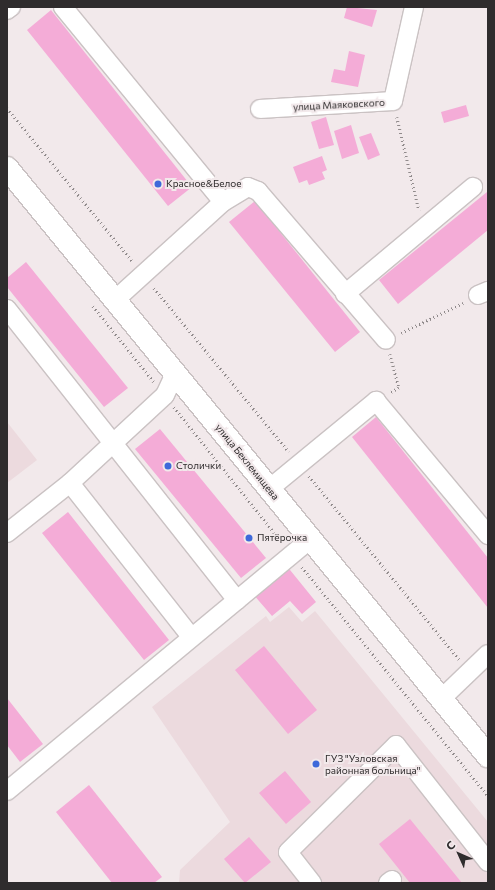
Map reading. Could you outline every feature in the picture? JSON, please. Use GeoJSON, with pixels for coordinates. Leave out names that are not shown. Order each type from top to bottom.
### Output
{"type":"FeatureCollection","features":[{"type":"Feature","properties":{"kind":"main road","name":"улица Беклемищева"},"geometry":{"type":"LineString","coordinates":[[7,168],[488,756]]}},
{"type":"Feature","properties":{"kind":"street"},"geometry":{"type":"LineString","coordinates":[[7,10],[11,7]]}},
{"type":"Feature","properties":{"kind":"street"},"geometry":{"type":"LineString","coordinates":[[63,7],[223,202]]}},
{"type":"Feature","properties":{"kind":"street","name":"улица Маяковского"},"geometry":{"type":"LineString","coordinates":[[260,109],[393,101],[414,7]]}},
{"type":"Feature","properties":{"kind":"street"},"geometry":{"type":"LineString","coordinates":[[115,300],[223,202],[248,187],[258,191],[386,340]]}},
{"type":"Feature","properties":{"kind":"street"},"geometry":{"type":"LineString","coordinates":[[346,294],[423,227],[473,187]]}},
{"type":"Feature","properties":{"kind":"street"},"geometry":{"type":"LineString","coordinates":[[7,309],[115,441],[237,600]]}},
{"type":"Feature","properties":{"kind":"street"},"geometry":{"type":"LineString","coordinates":[[7,533],[70,483],[165,395],[176,374]]}},
{"type":"Feature","properties":{"kind":"street"},"geometry":{"type":"LineString","coordinates":[[269,489],[376,401],[488,535]]}},
{"type":"Feature","properties":{"kind":"street"},"geometry":{"type":"LineString","coordinates":[[70,483],[191,637]]}},
{"type":"Feature","properties":{"kind":"street"},"geometry":{"type":"LineString","coordinates":[[8,789],[310,539]]}},
{"type":"Feature","properties":{"kind":"street"},"geometry":{"type":"LineString","coordinates":[[441,698],[468,671],[488,654]]}},
{"type":"Feature","properties":{"kind":"street"},"geometry":{"type":"LineString","coordinates":[[312,883],[288,852],[396,745],[488,862]]}},
{"type":"Feature","properties":{"kind":"path"},"geometry":{"type":"LineString","coordinates":[[393,101],[423,227]]}},
{"type":"Feature","properties":{"kind":"path"},"geometry":{"type":"LineString","coordinates":[[7,108],[468,671]]}},
{"type":"Feature","properties":{"kind":"path"},"geometry":{"type":"LineString","coordinates":[[376,401],[399,388],[386,340],[483,293]]}},
{"type":"Feature","properties":{"kind":"path"},"geometry":{"type":"LineString","coordinates":[[90,302],[488,796]]}},
{"type":"Feature","properties":{"kind":"shaded area"},"geometry":{"type":"Polygon","coordinates":[[[7,422],[37,460],[7,483],[7,422]]]}},
{"type":"Feature","properties":{"kind":"shaded area","name":"ГУЗ \"Узловская районная больница\""},"geometry":{"type":"Polygon","coordinates":[[[289,607],[302,622],[315,611],[488,822],[488,883],[179,883],[180,870],[230,822],[152,707],[266,616],[270,622],[289,607]]]}},
{"type":"Feature","properties":{"kind":"building"},"geometry":{"type":"Polygon","coordinates":[[[347,7],[377,10],[372,27],[344,18],[347,7]]]}},
{"type":"Feature","properties":{"kind":"building"},"geometry":{"type":"Polygon","coordinates":[[[51,10],[192,187],[168,206],[27,30],[51,10]]]}},
{"type":"Feature","properties":{"kind":"building"},"geometry":{"type":"Polygon","coordinates":[[[349,51],[365,55],[358,87],[331,82],[334,69],[345,71],[349,51]]]}},
{"type":"Feature","properties":{"kind":"building"},"geometry":{"type":"Polygon","coordinates":[[[466,105],[469,116],[444,123],[441,112],[466,105]]]}},
{"type":"Feature","properties":{"kind":"building"},"geometry":{"type":"Polygon","coordinates":[[[326,117],[334,145],[319,149],[311,122],[326,117]]]}},
{"type":"Feature","properties":{"kind":"building"},"geometry":{"type":"Polygon","coordinates":[[[351,125],[359,153],[342,159],[334,131],[351,125]]]}},
{"type":"Feature","properties":{"kind":"building"},"geometry":{"type":"Polygon","coordinates":[[[371,133],[380,155],[368,160],[359,137],[371,133]]]}},
{"type":"Feature","properties":{"kind":"building"},"geometry":{"type":"Polygon","coordinates":[[[322,156],[327,170],[322,172],[325,179],[309,185],[307,180],[299,183],[293,167],[322,156]]]}},
{"type":"Feature","properties":{"kind":"building"},"geometry":{"type":"Polygon","coordinates":[[[487,192],[488,230],[398,304],[379,280],[487,192]]]}},
{"type":"Feature","properties":{"kind":"building"},"geometry":{"type":"Polygon","coordinates":[[[255,201],[360,332],[335,352],[229,222],[255,201]]]}},
{"type":"Feature","properties":{"kind":"building"},"geometry":{"type":"Polygon","coordinates":[[[26,262],[128,388],[104,407],[7,287],[7,278],[26,262]]]}},
{"type":"Feature","properties":{"kind":"building"},"geometry":{"type":"Polygon","coordinates":[[[376,417],[488,558],[488,608],[352,437],[376,417]]]}},
{"type":"Feature","properties":{"kind":"building"},"geometry":{"type":"Polygon","coordinates":[[[160,429],[266,558],[241,578],[135,449],[160,429]]]}},
{"type":"Feature","properties":{"kind":"building"},"geometry":{"type":"Polygon","coordinates":[[[68,512],[169,640],[144,660],[42,533],[68,512]]]}},
{"type":"Feature","properties":{"kind":"building"},"geometry":{"type":"Polygon","coordinates":[[[286,565],[316,602],[302,614],[290,601],[272,616],[252,593],[286,565]]]}},
{"type":"Feature","properties":{"kind":"building"},"geometry":{"type":"Polygon","coordinates":[[[264,646],[317,710],[288,734],[235,670],[264,646]]]}},
{"type":"Feature","properties":{"kind":"building"},"geometry":{"type":"Polygon","coordinates":[[[7,698],[43,744],[20,762],[7,745],[7,698]]]}},
{"type":"Feature","properties":{"kind":"building"},"geometry":{"type":"Polygon","coordinates":[[[285,771],[311,802],[286,824],[259,793],[285,771]]]}},
{"type":"Feature","properties":{"kind":"building"},"geometry":{"type":"Polygon","coordinates":[[[89,785],[162,877],[154,883],[112,883],[56,812],[89,785]]]}},
{"type":"Feature","properties":{"kind":"building"},"geometry":{"type":"Polygon","coordinates":[[[410,819],[462,883],[410,883],[379,844],[410,819]]]}},
{"type":"Feature","properties":{"kind":"building"},"geometry":{"type":"Polygon","coordinates":[[[249,837],[271,862],[245,883],[224,859],[249,837]]]}},
{"type":"Feature","properties":{"kind":"place","name":"Красное&Белое"},"geometry":{"type":"Point","coordinates":[158,184]}},
{"type":"Feature","properties":{"kind":"place","name":"Столички"},"geometry":{"type":"Point","coordinates":[168,466]}},
{"type":"Feature","properties":{"kind":"place","name":"Пятёрочка"},"geometry":{"type":"Point","coordinates":[249,538]}},
{"type":"Feature","properties":{"kind":"place","name":"ГУЗ \"Узловская районная больница\""},"geometry":{"type":"Point","coordinates":[316,764]}}]}
